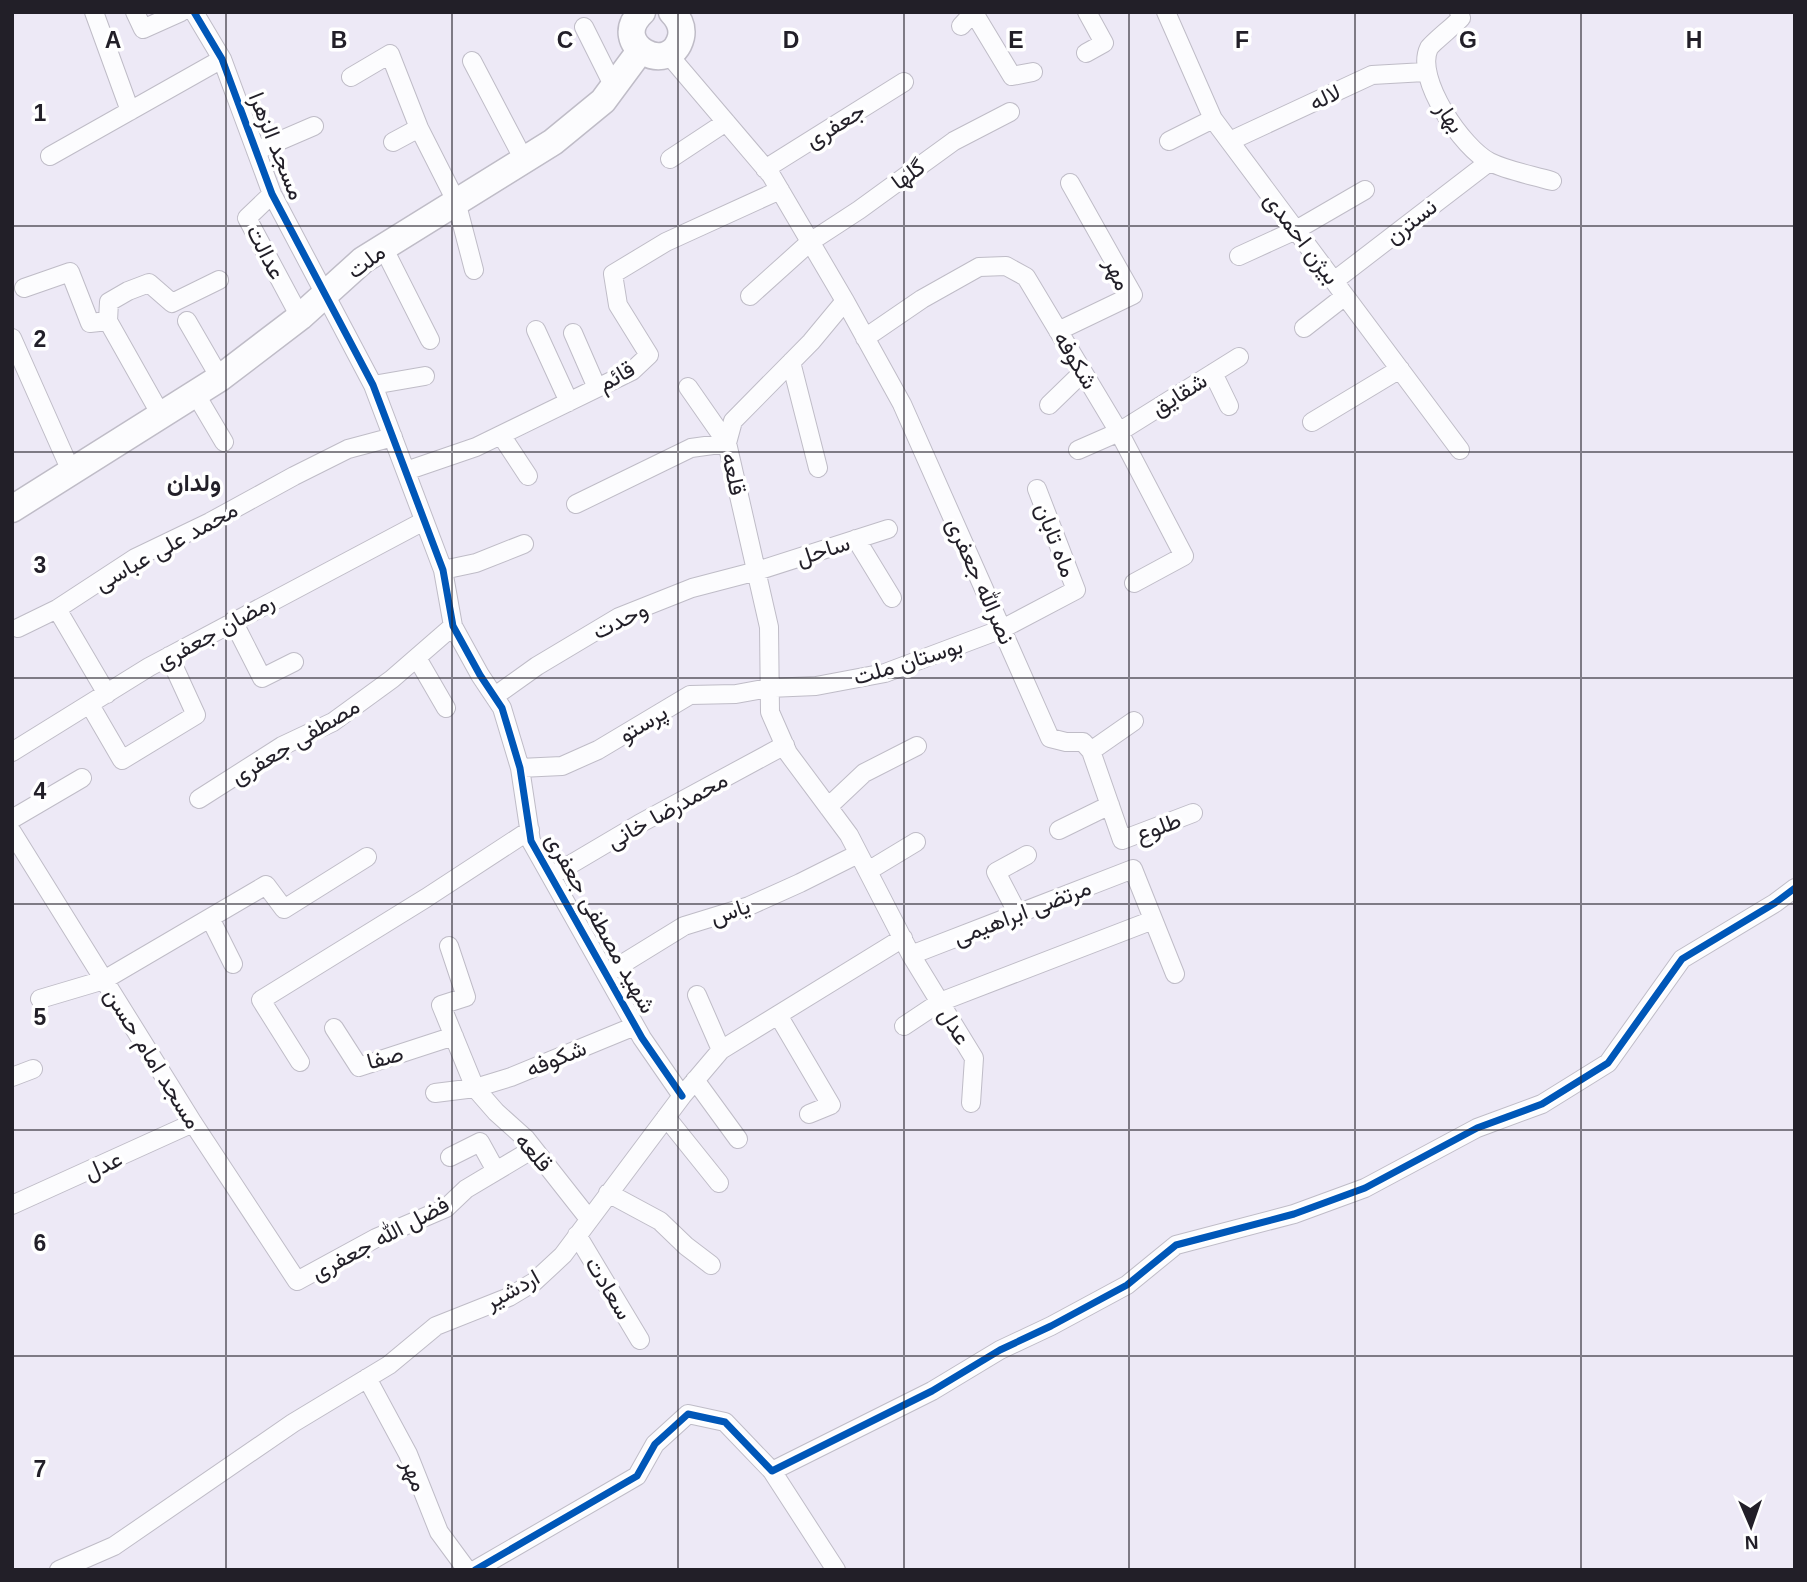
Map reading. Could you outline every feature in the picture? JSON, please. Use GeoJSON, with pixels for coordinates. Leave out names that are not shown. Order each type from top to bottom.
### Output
{"type":"FeatureCollection","features":[{"type":"Feature","properties":{"kind":"street"},"geometry":{"type":"LineString","coordinates":[[94,12],[130,111]]}},
{"type":"Feature","properties":{"kind":"street"},"geometry":{"type":"LineString","coordinates":[[135,12],[143,29],[181,12]]}},
{"type":"Feature","properties":{"kind":"street","name":"مسجد الزهرا"},"geometry":{"type":"LineString","coordinates":[[194,12],[222,59],[272,194],[326,293]]}},
{"type":"Feature","properties":{"kind":"street"},"geometry":{"type":"LineString","coordinates":[[1086,53],[1104,43],[1087,12]]}},
{"type":"Feature","properties":{"kind":"street"},"geometry":{"type":"LineString","coordinates":[[634,15],[631,36],[640,51],[653,57],[668,54],[677,46],[681,23],[674,13]]}},
{"type":"Feature","properties":{"kind":"street","name":"بیژن احمدی"},"geometry":{"type":"LineString","coordinates":[[1170,14],[1213,119],[1460,450]]}},
{"type":"Feature","properties":{"kind":"street"},"geometry":{"type":"LineString","coordinates":[[1425,72],[1430,47],[1465,14]]}},
{"type":"Feature","properties":{"kind":"street"},"geometry":{"type":"LineString","coordinates":[[970,17],[1012,76],[1033,72]]}},
{"type":"Feature","properties":{"kind":"street"},"geometry":{"type":"LineString","coordinates":[[584,27],[613,85]]}},
{"type":"Feature","properties":{"kind":"street","name":"ملت"},"geometry":{"type":"LineString","coordinates":[[12,509],[220,378],[300,317],[363,260],[553,142],[603,101],[640,51]]}},
{"type":"Feature","properties":{"kind":"street"},"geometry":{"type":"LineString","coordinates":[[351,77],[390,54],[419,128],[456,201],[474,270]]}},
{"type":"Feature","properties":{"kind":"street"},"geometry":{"type":"LineString","coordinates":[[668,54],[765,169],[845,301]]}},
{"type":"Feature","properties":{"kind":"street"},"geometry":{"type":"LineString","coordinates":[[50,156],[222,59]]}},
{"type":"Feature","properties":{"kind":"street"},"geometry":{"type":"LineString","coordinates":[[472,61],[524,160]]}},
{"type":"Feature","properties":{"kind":"street","name":"لاله"},"geometry":{"type":"LineString","coordinates":[[1230,141],[1372,75],[1425,72]]}},
{"type":"Feature","properties":{"kind":"street","name":"بهار"},"geometry":{"type":"LineString","coordinates":[[1425,72],[1442,111],[1474,149],[1489,162],[1552,181]]}},
{"type":"Feature","properties":{"kind":"street","name":"جعفری"},"geometry":{"type":"LineString","coordinates":[[765,169],[904,82]]}},
{"type":"Feature","properties":{"kind":"street","name":"گلها"},"geometry":{"type":"LineString","coordinates":[[750,296],[810,242],[954,141],[1010,112]]}},
{"type":"Feature","properties":{"kind":"street"},"geometry":{"type":"LineString","coordinates":[[1170,141],[1213,119]]}},
{"type":"Feature","properties":{"kind":"street"},"geometry":{"type":"LineString","coordinates":[[670,159],[726,122]]}},
{"type":"Feature","properties":{"kind":"street"},"geometry":{"type":"LineString","coordinates":[[256,151],[313,126]]}},
{"type":"Feature","properties":{"kind":"street"},"geometry":{"type":"LineString","coordinates":[[393,142],[419,128]]}},
{"type":"Feature","properties":{"kind":"street","name":"نسترن"},"geometry":{"type":"LineString","coordinates":[[1334,281],[1489,162]]}},
{"type":"Feature","properties":{"kind":"street","name":"مهر"},"geometry":{"type":"LineString","coordinates":[[1059,331],[1133,295],[1070,183]]}},
{"type":"Feature","properties":{"kind":"street","name":"قائم"},"geometry":{"type":"LineString","coordinates":[[406,471],[476,447],[632,370],[649,355],[618,305],[613,274],[666,242],[780,190]]}},
{"type":"Feature","properties":{"kind":"street"},"geometry":{"type":"LineString","coordinates":[[1239,256],[1296,230],[1365,190]]}},
{"type":"Feature","properties":{"kind":"street","name":"عدالت"},"geometry":{"type":"LineString","coordinates":[[272,194],[247,218],[300,317]]}},
{"type":"Feature","properties":{"kind":"street"},"geometry":{"type":"LineString","coordinates":[[383,247],[430,340]]}},
{"type":"Feature","properties":{"kind":"street","name":"شکوفه"},"geometry":{"type":"LineString","coordinates":[[865,338],[922,299],[979,267],[1006,266],[1026,277],[1119,432],[1184,556],[1134,583]]}},
{"type":"Feature","properties":{"kind":"street"},"geometry":{"type":"LineString","coordinates":[[24,288],[70,272],[90,323],[108,321]]}},
{"type":"Feature","properties":{"kind":"street"},"geometry":{"type":"LineString","coordinates":[[161,415],[108,321],[109,302],[149,283],[172,303],[219,280]]}},
{"type":"Feature","properties":{"kind":"street","name":"شهید مصطفی جعفری"},"geometry":{"type":"LineString","coordinates":[[326,293],[373,385],[406,471],[443,570],[453,626],[502,708],[520,768],[531,841],[635,1026],[681,1097]]}},
{"type":"Feature","properties":{"kind":"street"},"geometry":{"type":"LineString","coordinates":[[1304,328],[1345,296]]}},
{"type":"Feature","properties":{"kind":"street","name":"نصرالله جعفری"},"geometry":{"type":"LineString","coordinates":[[845,301],[902,404],[1050,738],[1083,742],[1091,751]]}},
{"type":"Feature","properties":{"kind":"street","name":"قلعه"},"geometry":{"type":"LineString","coordinates":[[845,301],[791,362],[733,421],[727,443],[769,626],[770,712],[788,753],[849,835],[911,956]]}},
{"type":"Feature","properties":{"kind":"street"},"geometry":{"type":"LineString","coordinates":[[187,321],[220,378]]}},
{"type":"Feature","properties":{"kind":"street"},"geometry":{"type":"LineString","coordinates":[[536,330],[569,402]]}},
{"type":"Feature","properties":{"kind":"street"},"geometry":{"type":"LineString","coordinates":[[573,333],[597,388]]}},
{"type":"Feature","properties":{"kind":"street"},"geometry":{"type":"LineString","coordinates":[[12,338],[71,471]]}},
{"type":"Feature","properties":{"kind":"street","name":"شقایق"},"geometry":{"type":"LineString","coordinates":[[1078,450],[1119,432],[1239,357]]}},
{"type":"Feature","properties":{"kind":"street"},"geometry":{"type":"LineString","coordinates":[[791,362],[818,468]]}},
{"type":"Feature","properties":{"kind":"street"},"geometry":{"type":"LineString","coordinates":[[1312,422],[1400,369]]}},
{"type":"Feature","properties":{"kind":"street"},"geometry":{"type":"LineString","coordinates":[[1049,405],[1083,372]]}},
{"type":"Feature","properties":{"kind":"street"},"geometry":{"type":"LineString","coordinates":[[1213,373],[1229,405]]}},
{"type":"Feature","properties":{"kind":"street"},"geometry":{"type":"LineString","coordinates":[[373,385],[425,376]]}},
{"type":"Feature","properties":{"kind":"street"},"geometry":{"type":"LineString","coordinates":[[576,504],[691,448],[727,443],[688,387]]}},
{"type":"Feature","properties":{"kind":"street"},"geometry":{"type":"LineString","coordinates":[[195,393],[224,442]]}},
{"type":"Feature","properties":{"kind":"street"},"geometry":{"type":"LineString","coordinates":[[501,435],[528,476]]}},
{"type":"Feature","properties":{"kind":"street","name":"محمد علی عباسی"},"geometry":{"type":"LineString","coordinates":[[18,628],[57,609],[135,558],[210,522],[348,449],[393,437]]}},
{"type":"Feature","properties":{"kind":"street","name":"ماه تابان"},"geometry":{"type":"LineString","coordinates":[[1002,629],[1076,590],[1037,489]]}},
{"type":"Feature","properties":{"kind":"street","name":"رمضان جعفری"},"geometry":{"type":"LineString","coordinates":[[12,752],[169,656],[424,521]]}},
{"type":"Feature","properties":{"kind":"street","name":"ساحل"},"geometry":{"type":"LineString","coordinates":[[757,571],[888,529]]}},
{"type":"Feature","properties":{"kind":"street"},"geometry":{"type":"LineString","coordinates":[[856,539],[892,598]]}},
{"type":"Feature","properties":{"kind":"street"},"geometry":{"type":"LineString","coordinates":[[443,570],[476,563],[524,544]]}},
{"type":"Feature","properties":{"kind":"street","name":"وحدت"},"geometry":{"type":"LineString","coordinates":[[495,696],[537,666],[619,617],[692,588],[757,571]]}},
{"type":"Feature","properties":{"kind":"street"},"geometry":{"type":"LineString","coordinates":[[57,609],[107,694]]}},
{"type":"Feature","properties":{"kind":"street"},"geometry":{"type":"LineString","coordinates":[[233,621],[262,678],[294,662]]}},
{"type":"Feature","properties":{"kind":"street","name":"مصطفی جعفری"},"geometry":{"type":"LineString","coordinates":[[199,799],[282,746],[333,722],[392,679],[453,626]]}},
{"type":"Feature","properties":{"kind":"street","name":"بوستان ملت"},"geometry":{"type":"LineString","coordinates":[[769,688],[816,686],[885,673],[1002,629]]}},
{"type":"Feature","properties":{"kind":"street"},"geometry":{"type":"LineString","coordinates":[[90,705],[122,760],[196,715],[169,656]]}},
{"type":"Feature","properties":{"kind":"street"},"geometry":{"type":"LineString","coordinates":[[417,658],[446,708]]}},
{"type":"Feature","properties":{"kind":"street","name":"پرستو"},"geometry":{"type":"LineString","coordinates":[[520,768],[562,765],[598,750],[690,695],[736,694],[769,688]]}},
{"type":"Feature","properties":{"kind":"street"},"geometry":{"type":"LineString","coordinates":[[1059,830],[1110,805],[1091,751],[1135,721]]}},
{"type":"Feature","properties":{"kind":"street","name":"محمدرضا خانی"},"geometry":{"type":"LineString","coordinates":[[551,876],[639,824],[785,746]]}},
{"type":"Feature","properties":{"kind":"street"},"geometry":{"type":"LineString","coordinates":[[828,807],[864,773],[917,747]]}},
{"type":"Feature","properties":{"kind":"street"},"geometry":{"type":"LineString","coordinates":[[12,819],[82,778]]}},
{"type":"Feature","properties":{"kind":"street","name":"طلوع"},"geometry":{"type":"LineString","coordinates":[[1110,805],[1122,840],[1193,813]]}},
{"type":"Feature","properties":{"kind":"street"},"geometry":{"type":"LineString","coordinates":[[300,1062],[261,1000],[530,830]]}},
{"type":"Feature","properties":{"kind":"street","name":"مسجد امام حسن"},"geometry":{"type":"LineString","coordinates":[[12,832],[193,1123],[297,1281]]}},
{"type":"Feature","properties":{"kind":"street"},"geometry":{"type":"LineString","coordinates":[[868,871],[916,842]]}},
{"type":"Feature","properties":{"kind":"street","name":"یاس"},"geometry":{"type":"LineString","coordinates":[[606,974],[684,926],[749,906],[858,853]]}},
{"type":"Feature","properties":{"kind":"street"},"geometry":{"type":"LineString","coordinates":[[1018,914],[996,872],[1027,855]]}},
{"type":"Feature","properties":{"kind":"street"},"geometry":{"type":"LineString","coordinates":[[40,999],[104,981],[266,885],[284,909],[366,858]]}},
{"type":"Feature","properties":{"kind":"street","name":"مرتضی ابراهیمی"},"geometry":{"type":"LineString","coordinates":[[911,956],[1133,869],[1153,920]]}},
{"type":"Feature","properties":{"kind":"street"},"geometry":{"type":"LineString","coordinates":[[772,1471],[932,1391],[1000,1350],[1127,1285],[1176,1245],[1294,1214],[1366,1188],[1477,1128],[1542,1104],[1608,1063],[1682,959],[1795,888]]}},
{"type":"Feature","properties":{"kind":"street"},"geometry":{"type":"LineString","coordinates":[[210,918],[233,964]]}},
{"type":"Feature","properties":{"kind":"street"},"geometry":{"type":"LineString","coordinates":[[904,1026],[940,1002],[1153,920],[1175,974]]}},
{"type":"Feature","properties":{"kind":"street","name":"اردشیر"},"geometry":{"type":"LineString","coordinates":[[59,1570],[114,1546],[293,1423],[389,1365],[436,1326],[509,1297],[534,1282],[563,1255],[681,1097],[721,1050],[903,938]]}},
{"type":"Feature","properties":{"kind":"street"},"geometry":{"type":"LineString","coordinates":[[449,946],[466,997],[441,1005],[475,1088]]}},
{"type":"Feature","properties":{"kind":"street","name":"عدل"},"geometry":{"type":"LineString","coordinates":[[911,956],[974,1058],[971,1103]]}},
{"type":"Feature","properties":{"kind":"street"},"geometry":{"type":"LineString","coordinates":[[697,995],[721,1050]]}},
{"type":"Feature","properties":{"kind":"street"},"geometry":{"type":"LineString","coordinates":[[778,1015],[831,1105],[808,1114]]}},
{"type":"Feature","properties":{"kind":"street","name":"شکوفه"},"geometry":{"type":"LineString","coordinates":[[435,1093],[475,1088],[511,1077],[635,1026]]}},
{"type":"Feature","properties":{"kind":"street","name":"صفا"},"geometry":{"type":"LineString","coordinates":[[334,1028],[359,1067],[454,1036]]}},
{"type":"Feature","properties":{"kind":"street"},"geometry":{"type":"LineString","coordinates":[[12,1077],[33,1069]]}},
{"type":"Feature","properties":{"kind":"street"},"geometry":{"type":"LineString","coordinates":[[695,1080],[738,1139]]}},
{"type":"Feature","properties":{"kind":"street","name":"قلعه"},"geometry":{"type":"LineString","coordinates":[[475,1088],[533,1149],[589,1219]]}},
{"type":"Feature","properties":{"kind":"street"},"geometry":{"type":"LineString","coordinates":[[666,1117],[719,1183]]}},
{"type":"Feature","properties":{"kind":"street","name":"عدل"},"geometry":{"type":"LineString","coordinates":[[12,1205],[193,1123]]}},
{"type":"Feature","properties":{"kind":"street"},"geometry":{"type":"LineString","coordinates":[[450,1157],[480,1142],[496,1171]]}},
{"type":"Feature","properties":{"kind":"street","name":"فضل الله جعفری"},"geometry":{"type":"LineString","coordinates":[[297,1281],[376,1238],[446,1208],[466,1189],[533,1149]]}},
{"type":"Feature","properties":{"kind":"street"},"geometry":{"type":"LineString","coordinates":[[608,1193],[660,1221],[711,1265]]}},
{"type":"Feature","properties":{"kind":"street","name":"سعادت"},"geometry":{"type":"LineString","coordinates":[[577,1235],[640,1340]]}},
{"type":"Feature","properties":{"kind":"street","name":"مهر"},"geometry":{"type":"LineString","coordinates":[[367,1378],[408,1454],[439,1532],[467,1570]]}},
{"type":"Feature","properties":{"kind":"street"},"geometry":{"type":"LineString","coordinates":[[475,1570],[637,1476],[655,1444],[688,1414],[725,1422],[772,1471],[836,1570]]}},
{"type":"Feature","properties":{"kind":"cycle path"},"geometry":{"type":"LineString","coordinates":[[194,12],[222,59],[272,194],[373,385],[443,570],[453,626],[502,708],[520,768],[531,841],[642,1038],[682,1096]]}},
{"type":"Feature","properties":{"kind":"cycle path"},"geometry":{"type":"LineString","coordinates":[[475,1570],[637,1476],[655,1444],[688,1414],[725,1422],[772,1471],[932,1391],[1000,1350],[1127,1285],[1176,1245],[1294,1214],[1365,1188],[1477,1128],[1542,1104],[1608,1063],[1682,959],[1795,888]]}},
{"type":"Feature","properties":{"kind":"district","name":"ولدان"},"geometry":{"type":"Point","coordinates":[194,483]}}]}
